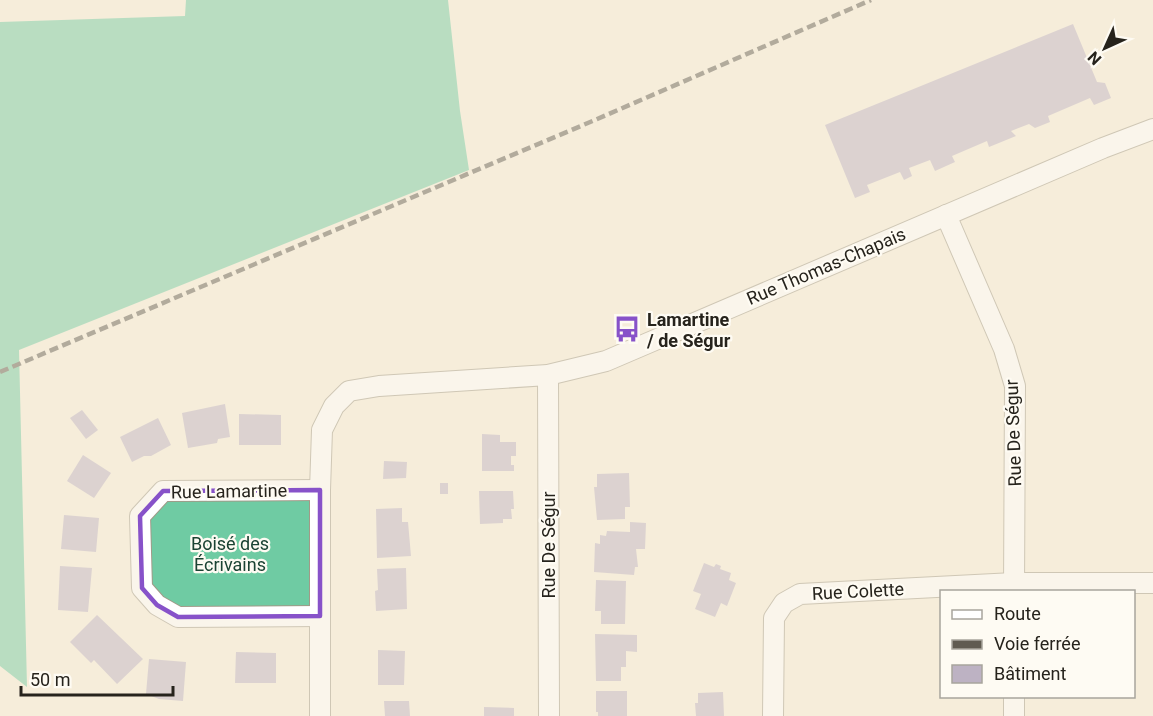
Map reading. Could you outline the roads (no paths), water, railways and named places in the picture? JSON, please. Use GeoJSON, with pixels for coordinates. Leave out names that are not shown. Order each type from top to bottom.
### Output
{"type":"FeatureCollection","features":[{"type":"Feature","properties":{"kind":"street","name":"Rue Thomas-Chapais"},"geometry":{"type":"LineString","coordinates":[[320,490],[322,430],[334,406],[349,391],[379,386],[548,375],[606,361],[1153,129]]}},
{"type":"Feature","properties":{"kind":"street","name":"Rue De Ségur"},"geometry":{"type":"LineString","coordinates":[[946,215],[1004,350],[1015,386],[1014,587]]}},
{"type":"Feature","properties":{"kind":"street","name":"Rue De Ségur"},"geometry":{"type":"LineString","coordinates":[[548,375],[549,716]]}},
{"type":"Feature","properties":{"kind":"street","name":"Rue Lamartine"},"geometry":{"type":"LineString","coordinates":[[320,490],[163,491],[140,516],[142,588],[157,605],[178,617],[320,616]]}},
{"type":"Feature","properties":{"kind":"street"},"geometry":{"type":"LineString","coordinates":[[320,490],[320,716]]}},
{"type":"Feature","properties":{"kind":"street","name":"Rue Colette"},"geometry":{"type":"LineString","coordinates":[[773,716],[774,618],[784,603],[800,594],[1153,583]]}},
{"type":"Feature","properties":{"kind":"street"},"geometry":{"type":"LineString","coordinates":[[1014,698],[1014,716]]}},
{"type":"Feature","properties":{"kind":"railway"},"geometry":{"type":"LineString","coordinates":[[0,372],[595,120],[871,0]]}},
{"type":"Feature","properties":{"kind":"place","name":"Lamartine / de Ségur"},"geometry":{"type":"Point","coordinates":[627,329]}},
{"type":"Feature","properties":{"kind":"park label","name":"Boisé des Écrivains"},"geometry":{"type":"Point","coordinates":[230,553]}}]}
